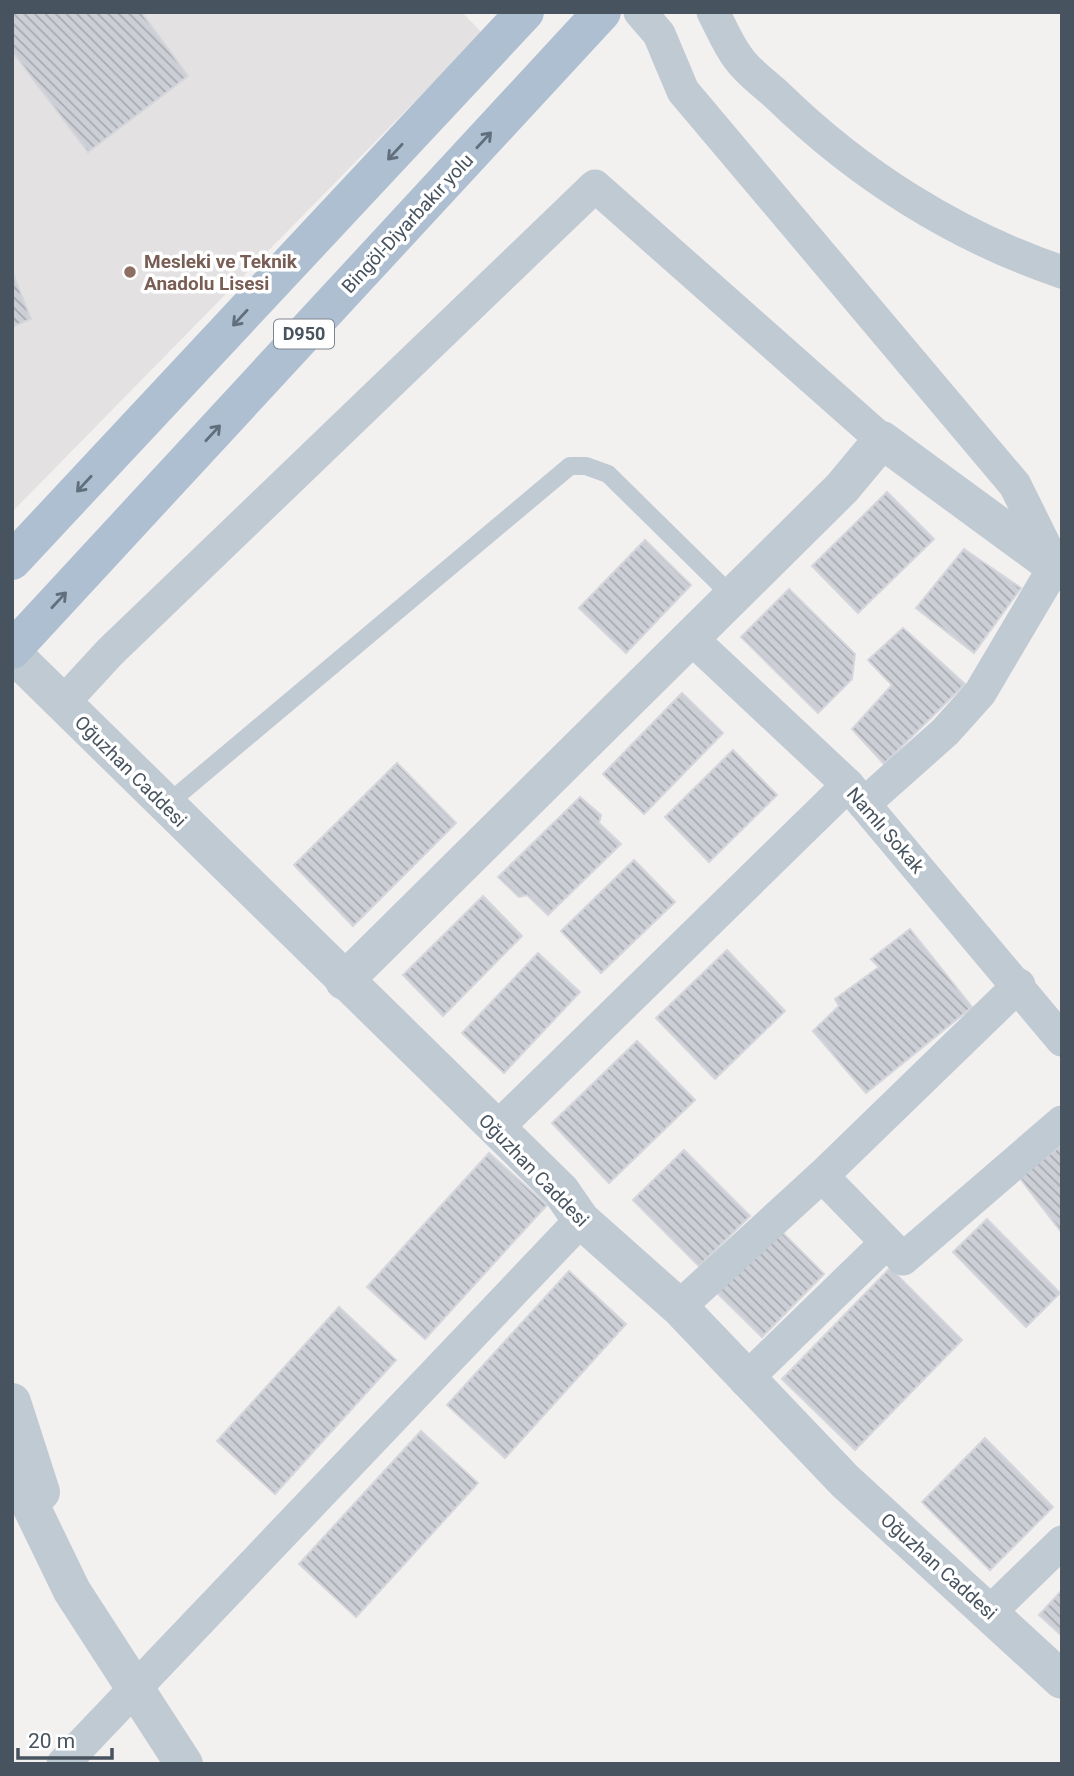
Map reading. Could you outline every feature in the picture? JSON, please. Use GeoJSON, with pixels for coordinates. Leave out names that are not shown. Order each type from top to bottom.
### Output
{"type":"FeatureCollection","features":[{"type":"Feature","properties":{"kind":"main road","name":"D950"},"geometry":{"type":"LineString","coordinates":[[12,561],[526,12]]}},
{"type":"Feature","properties":{"kind":"main road","name":"Bingöl-Diyarbakır yolu"},"geometry":{"type":"LineString","coordinates":[[12,652],[599,15]]}},
{"type":"Feature","properties":{"kind":"street"},"geometry":{"type":"LineString","coordinates":[[640,12],[660,34],[682,92],[1015,485],[1058,569]]}},
{"type":"Feature","properties":{"kind":"street"},"geometry":{"type":"LineString","coordinates":[[713,12],[739,59],[852,160],[936,217],[1025,260],[1062,272]]}},
{"type":"Feature","properties":{"kind":"street"},"geometry":{"type":"LineString","coordinates":[[62,703],[120,642],[595,186],[882,440],[1058,569]]}},
{"type":"Feature","properties":{"kind":"street"},"geometry":{"type":"LineString","coordinates":[[344,981],[842,488],[882,440]]}},
{"type":"Feature","properties":{"kind":"street"},"geometry":{"type":"LineString","coordinates":[[496,1129],[856,794],[945,732],[980,693],[1058,569]]}},
{"type":"Feature","properties":{"kind":"street","name":"Namlı Sokak"},"geometry":{"type":"LineString","coordinates":[[691,638],[856,794],[1019,985],[1062,1040]]}},
{"type":"Feature","properties":{"kind":"street","name":"Oğuzhan Caddesi"},"geometry":{"type":"LineString","coordinates":[[12,652],[561,1192],[581,1220],[679,1307],[745,1380],[845,1481],[1062,1680]]}},
{"type":"Feature","properties":{"kind":"street"},"geometry":{"type":"LineString","coordinates":[[679,1307],[822,1176],[1019,985]]}},
{"type":"Feature","properties":{"kind":"street"},"geometry":{"type":"LineString","coordinates":[[822,1176],[902,1259],[1062,1122]]}},
{"type":"Feature","properties":{"kind":"street"},"geometry":{"type":"LineString","coordinates":[[63,1764],[581,1220]]}},
{"type":"Feature","properties":{"kind":"street"},"geometry":{"type":"LineString","coordinates":[[745,1380],[886,1243]]}},
{"type":"Feature","properties":{"kind":"street"},"geometry":{"type":"LineString","coordinates":[[12,1402],[72,1591]]}},
{"type":"Feature","properties":{"kind":"street"},"geometry":{"type":"LineString","coordinates":[[12,1467],[72,1591],[184,1764]]}},
{"type":"Feature","properties":{"kind":"street"},"geometry":{"type":"LineString","coordinates":[[990,1612],[1062,1542]]}},
{"type":"Feature","properties":{"kind":"lane"},"geometry":{"type":"LineString","coordinates":[[166,805],[570,466],[586,466],[608,474],[733,597]]}},
{"type":"Feature","properties":{"kind":"shaded area","name":"Mesleki ve Teknik Anadolu Lisesi"},"geometry":{"type":"Polygon","coordinates":[[[12,12],[462,12],[482,33],[12,512],[12,12]]]}},
{"type":"Feature","properties":{"kind":"building"},"geometry":{"type":"Polygon","coordinates":[[[12,12],[141,12],[188,76],[88,152],[12,51],[12,12]]]}},
{"type":"Feature","properties":{"kind":"building"},"geometry":{"type":"Polygon","coordinates":[[[12,271],[31,319],[12,327],[12,271]]]}},
{"type":"Feature","properties":{"kind":"building"},"geometry":{"type":"Polygon","coordinates":[[[887,492],[934,539],[858,613],[812,566],[887,492]]]}},
{"type":"Feature","properties":{"kind":"building"},"geometry":{"type":"Polygon","coordinates":[[[645,540],[691,585],[626,653],[579,608],[645,540]]]}},
{"type":"Feature","properties":{"kind":"building"},"geometry":{"type":"Polygon","coordinates":[[[964,549],[1021,588],[974,653],[916,608],[964,549]]]}},
{"type":"Feature","properties":{"kind":"building"},"geometry":{"type":"Polygon","coordinates":[[[789,589],[855,654],[852,679],[818,713],[741,637],[789,589]]]}},
{"type":"Feature","properties":{"kind":"building"},"geometry":{"type":"Polygon","coordinates":[[[903,628],[965,684],[884,764],[852,729],[892,685],[868,660],[903,628]]]}},
{"type":"Feature","properties":{"kind":"building"},"geometry":{"type":"Polygon","coordinates":[[[682,693],[723,733],[644,814],[603,774],[682,693]]]}},
{"type":"Feature","properties":{"kind":"building"},"geometry":{"type":"Polygon","coordinates":[[[733,750],[777,795],[709,862],[665,817],[733,750]]]}},
{"type":"Feature","properties":{"kind":"building"},"geometry":{"type":"Polygon","coordinates":[[[397,763],[456,823],[353,926],[294,865],[397,763]]]}},
{"type":"Feature","properties":{"kind":"building"},"geometry":{"type":"Polygon","coordinates":[[[580,797],[601,815],[599,823],[621,844],[548,915],[527,895],[519,897],[498,877],[580,797]]]}},
{"type":"Feature","properties":{"kind":"building"},"geometry":{"type":"Polygon","coordinates":[[[634,860],[675,902],[601,973],[561,931],[634,860]]]}},
{"type":"Feature","properties":{"kind":"building"},"geometry":{"type":"Polygon","coordinates":[[[483,896],[522,936],[443,1016],[403,975],[483,896]]]}},
{"type":"Feature","properties":{"kind":"building"},"geometry":{"type":"Polygon","coordinates":[[[910,929],[972,1007],[866,1093],[813,1031],[839,1006],[835,999],[879,967],[871,959],[910,929]]]}},
{"type":"Feature","properties":{"kind":"building"},"geometry":{"type":"Polygon","coordinates":[[[727,950],[785,1011],[715,1079],[656,1018],[727,950]]]}},
{"type":"Feature","properties":{"kind":"building"},"geometry":{"type":"Polygon","coordinates":[[[538,953],[580,992],[504,1073],[462,1033],[538,953]]]}},
{"type":"Feature","properties":{"kind":"building"},"geometry":{"type":"Polygon","coordinates":[[[637,1041],[695,1100],[609,1183],[552,1123],[637,1041]]]}},
{"type":"Feature","properties":{"kind":"building"},"geometry":{"type":"Polygon","coordinates":[[[1062,1145],[1062,1233],[1019,1177],[1062,1145]]]}},
{"type":"Feature","properties":{"kind":"building"},"geometry":{"type":"Polygon","coordinates":[[[684,1150],[750,1216],[699,1266],[633,1200],[684,1150]]]}},
{"type":"Feature","properties":{"kind":"building"},"geometry":{"type":"Polygon","coordinates":[[[489,1153],[547,1205],[425,1339],[367,1287],[489,1153]]]}},
{"type":"Feature","properties":{"kind":"building"},"geometry":{"type":"Polygon","coordinates":[[[987,1219],[1060,1293],[1026,1327],[953,1252],[987,1219]]]}},
{"type":"Feature","properties":{"kind":"building"},"geometry":{"type":"Polygon","coordinates":[[[779,1229],[824,1274],[762,1337],[717,1293],[779,1229]]]}},
{"type":"Feature","properties":{"kind":"building"},"geometry":{"type":"Polygon","coordinates":[[[890,1268],[962,1340],[855,1450],[782,1379],[890,1268]]]}},
{"type":"Feature","properties":{"kind":"building"},"geometry":{"type":"Polygon","coordinates":[[[569,1271],[626,1324],[505,1458],[447,1405],[569,1271]]]}},
{"type":"Feature","properties":{"kind":"building"},"geometry":{"type":"Polygon","coordinates":[[[339,1307],[396,1360],[275,1494],[217,1441],[339,1307]]]}},
{"type":"Feature","properties":{"kind":"building"},"geometry":{"type":"Polygon","coordinates":[[[421,1431],[478,1483],[356,1617],[299,1564],[421,1431]]]}},
{"type":"Feature","properties":{"kind":"building"},"geometry":{"type":"Polygon","coordinates":[[[985,1438],[1053,1507],[990,1570],[922,1502],[985,1438]]]}},
{"type":"Feature","properties":{"kind":"building"},"geometry":{"type":"Polygon","coordinates":[[[1062,1590],[1062,1636],[1039,1615],[1062,1590]]]}},
{"type":"Feature","properties":{"kind":"place","name":"Mesleki ve Teknik Anadolu Lisesi"},"geometry":{"type":"Point","coordinates":[130,272]}}]}
